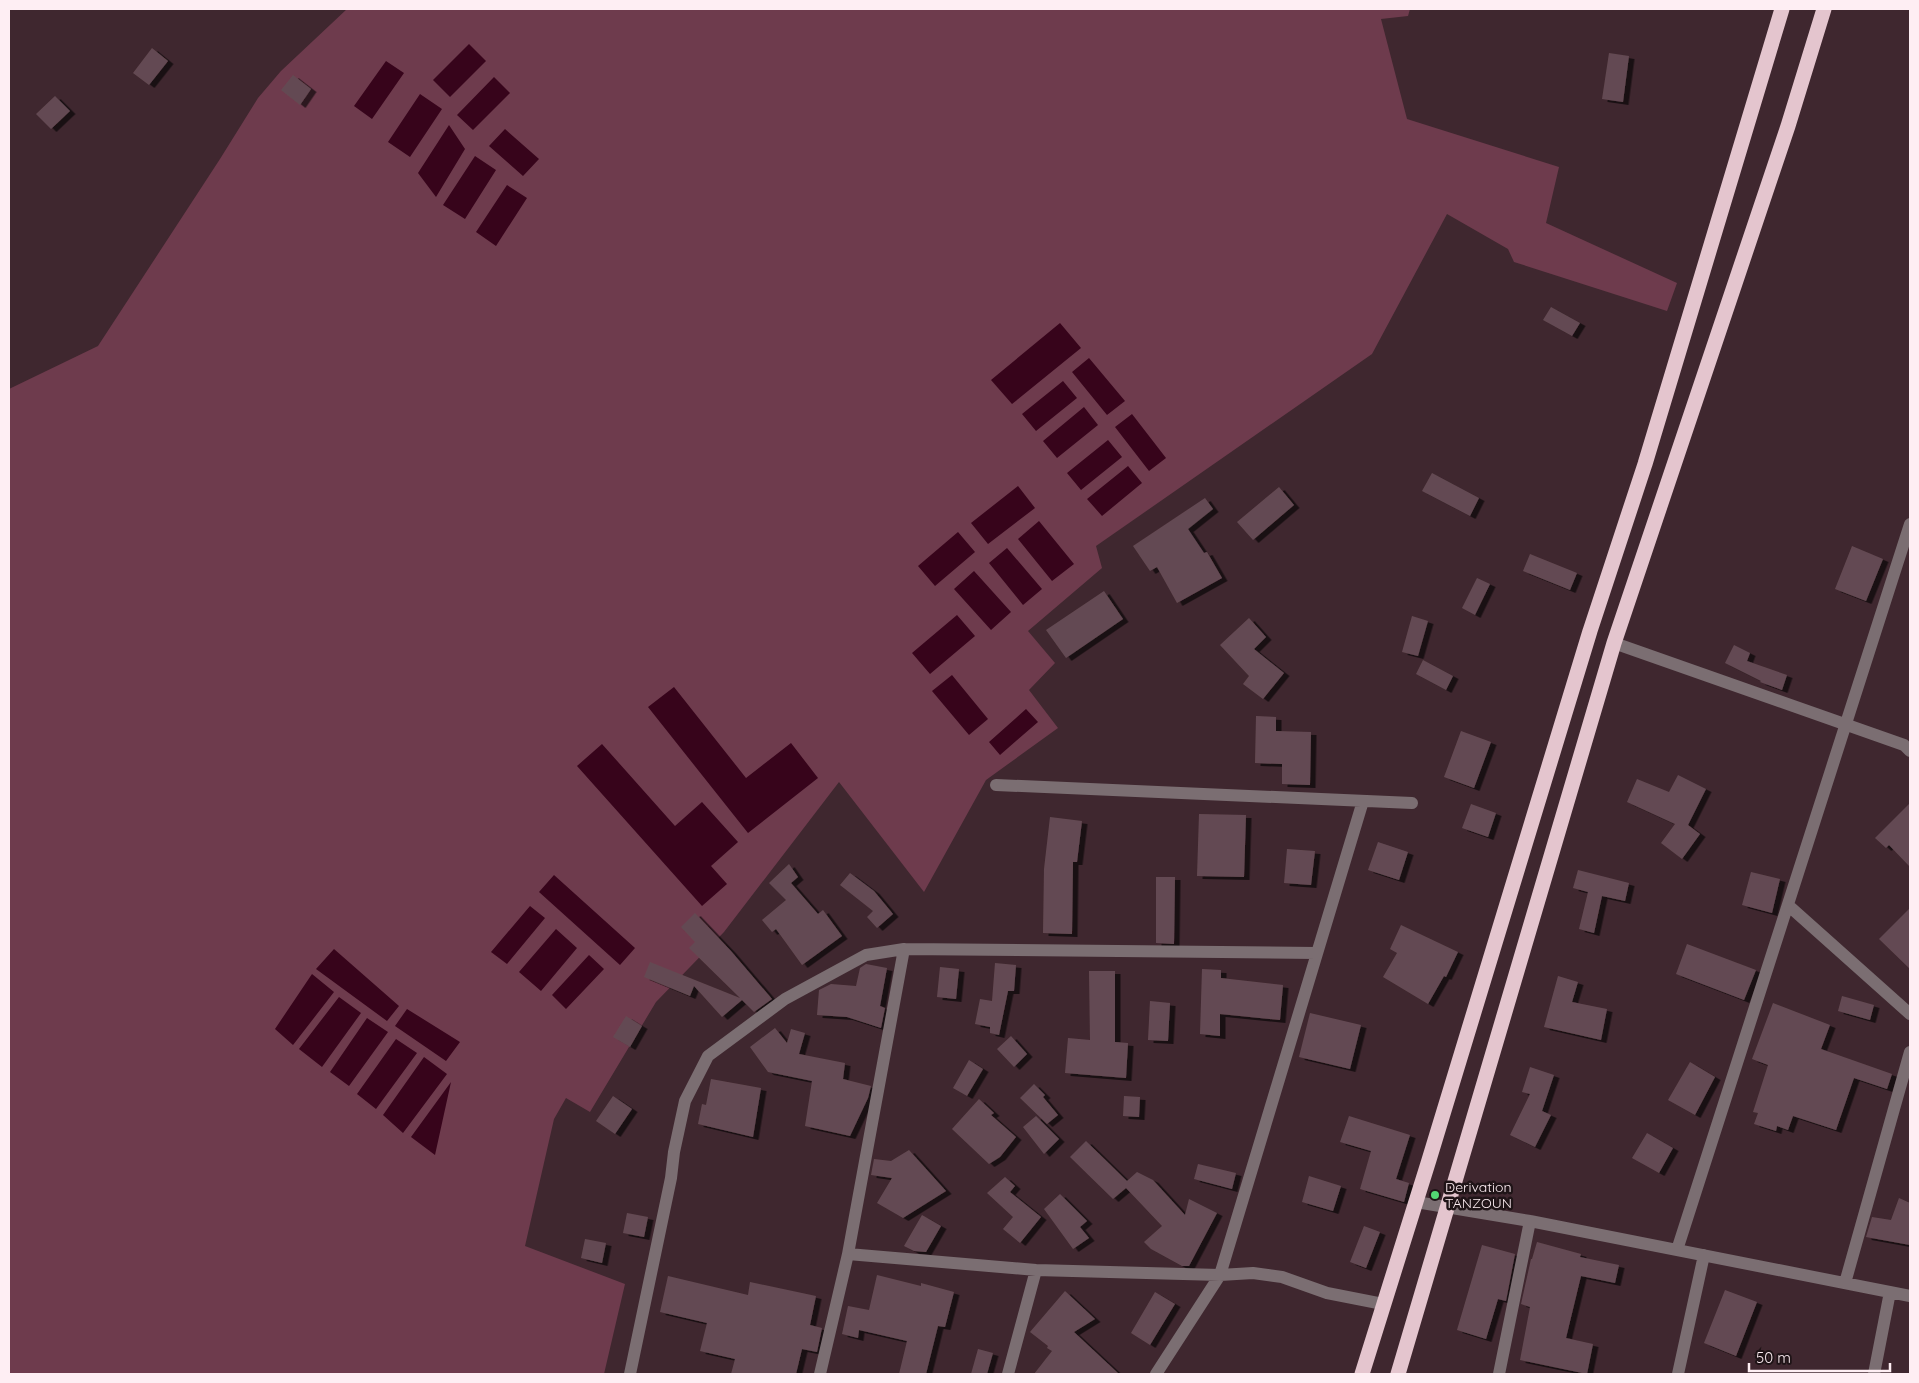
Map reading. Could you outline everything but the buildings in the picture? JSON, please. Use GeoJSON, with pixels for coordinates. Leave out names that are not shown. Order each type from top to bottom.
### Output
{"type":"FeatureCollection","features":[{"type":"Feature","properties":{"kind":"highway"},"geometry":{"type":"LineString","coordinates":[[1362,1374],[1590,631],[1645,464],[1782,9]]}},
{"type":"Feature","properties":{"kind":"highway"},"geometry":{"type":"LineString","coordinates":[[1398,1374],[1614,644],[1788,126],[1824,9]]}},
{"type":"Feature","properties":{"kind":"street"},"geometry":{"type":"LineString","coordinates":[[1677,1250],[1910,527]]}},
{"type":"Feature","properties":{"kind":"street"},"geometry":{"type":"LineString","coordinates":[[1614,644],[1846,724],[1904,745],[1910,751]]}},
{"type":"Feature","properties":{"kind":"street"},"geometry":{"type":"LineString","coordinates":[[996,785],[1412,803]]}},
{"type":"Feature","properties":{"kind":"street"},"geometry":{"type":"LineString","coordinates":[[1156,1374],[1220,1275],[1363,800]]}},
{"type":"Feature","properties":{"kind":"street"},"geometry":{"type":"LineString","coordinates":[[1789,906],[1910,1014]]}},
{"type":"Feature","properties":{"kind":"street"},"geometry":{"type":"LineString","coordinates":[[630,1374],[685,1101],[708,1056],[785,999],[866,955],[904,949],[1316,953]]}},
{"type":"Feature","properties":{"kind":"street"},"geometry":{"type":"LineString","coordinates":[[820,1374],[848,1254],[904,949]]}},
{"type":"Feature","properties":{"kind":"street"},"geometry":{"type":"LineString","coordinates":[[1845,1283],[1910,1052]]}},
{"type":"Feature","properties":{"kind":"street"},"geometry":{"type":"LineString","coordinates":[[1416,1202],[1530,1221],[1910,1296]]}},
{"type":"Feature","properties":{"kind":"street"},"geometry":{"type":"LineString","coordinates":[[1499,1374],[1530,1221]]}},
{"type":"Feature","properties":{"kind":"street"},"geometry":{"type":"LineString","coordinates":[[848,1254],[1036,1270],[1220,1275],[1253,1274],[1282,1277],[1328,1293],[1383,1304]]}},
{"type":"Feature","properties":{"kind":"street"},"geometry":{"type":"LineString","coordinates":[[1678,1374],[1704,1255]]}},
{"type":"Feature","properties":{"kind":"street"},"geometry":{"type":"LineString","coordinates":[[1008,1374],[1036,1270]]}},
{"type":"Feature","properties":{"kind":"street"},"geometry":{"type":"LineString","coordinates":[[1874,1374],[1890,1292]]}},
{"type":"Feature","properties":{"kind":"shaded area"},"geometry":{"type":"Polygon","coordinates":[[[347,9],[1410,9],[1408,16],[1381,19],[1407,119],[1559,167],[1546,223],[1677,283],[1667,311],[1514,262],[1508,249],[1447,214],[1372,354],[1096,546],[1102,568],[1028,631],[1055,663],[1029,690],[1058,728],[986,780],[924,892],[839,782],[724,932],[656,1002],[590,1112],[566,1098],[554,1119],[525,1246],[625,1284],[604,1374],[9,1374],[9,389],[98,346],[258,98],[281,71],[347,9]]]}},
{"type":"Feature","properties":{"kind":"shaded area"},"geometry":{"type":"Polygon","coordinates":[[[469,44],[486,61],[450,97],[433,80],[469,44]]]}},
{"type":"Feature","properties":{"kind":"shaded area"},"geometry":{"type":"Polygon","coordinates":[[[386,61],[404,73],[372,119],[354,106],[386,61]]]}},
{"type":"Feature","properties":{"kind":"shaded area"},"geometry":{"type":"Polygon","coordinates":[[[494,77],[510,93],[473,130],[457,115],[494,77]]]}},
{"type":"Feature","properties":{"kind":"shaded area"},"geometry":{"type":"Polygon","coordinates":[[[420,94],[442,109],[410,157],[388,142],[420,94]]]}},
{"type":"Feature","properties":{"kind":"shaded area"},"geometry":{"type":"Polygon","coordinates":[[[449,125],[465,149],[436,197],[418,173],[449,125]]]}},
{"type":"Feature","properties":{"kind":"shaded area"},"geometry":{"type":"Polygon","coordinates":[[[505,129],[539,159],[523,176],[489,146],[505,129]]]}},
{"type":"Feature","properties":{"kind":"shaded area"},"geometry":{"type":"Polygon","coordinates":[[[475,156],[496,170],[465,219],[443,205],[475,156]]]}},
{"type":"Feature","properties":{"kind":"shaded area"},"geometry":{"type":"Polygon","coordinates":[[[507,185],[527,198],[496,246],[476,232],[507,185]]]}},
{"type":"Feature","properties":{"kind":"shaded area"},"geometry":{"type":"Polygon","coordinates":[[[1060,323],[1081,348],[1012,404],[991,380],[1060,323]]]}},
{"type":"Feature","properties":{"kind":"shaded area"},"geometry":{"type":"Polygon","coordinates":[[[1089,358],[1125,401],[1107,415],[1072,372],[1089,358]]]}},
{"type":"Feature","properties":{"kind":"shaded area"},"geometry":{"type":"Polygon","coordinates":[[[1063,381],[1077,398],[1036,431],[1022,414],[1063,381]]]}},
{"type":"Feature","properties":{"kind":"shaded area"},"geometry":{"type":"Polygon","coordinates":[[[1084,407],[1098,425],[1057,458],[1043,441],[1084,407]]]}},
{"type":"Feature","properties":{"kind":"shaded area"},"geometry":{"type":"Polygon","coordinates":[[[1132,414],[1166,458],[1149,471],[1115,427],[1132,414]]]}},
{"type":"Feature","properties":{"kind":"shaded area"},"geometry":{"type":"Polygon","coordinates":[[[1108,440],[1122,457],[1081,490],[1067,473],[1108,440]]]}},
{"type":"Feature","properties":{"kind":"shaded area"},"geometry":{"type":"Polygon","coordinates":[[[1128,466],[1142,483],[1102,516],[1087,499],[1128,466]]]}},
{"type":"Feature","properties":{"kind":"shaded area"},"geometry":{"type":"Polygon","coordinates":[[[1018,486],[1035,508],[988,544],[971,523],[1018,486]]]}},
{"type":"Feature","properties":{"kind":"shaded area"},"geometry":{"type":"Polygon","coordinates":[[[1039,521],[1074,564],[1052,581],[1018,539],[1039,521]]]}},
{"type":"Feature","properties":{"kind":"shaded area"},"geometry":{"type":"Polygon","coordinates":[[[958,532],[975,552],[935,586],[918,566],[958,532]]]}},
{"type":"Feature","properties":{"kind":"shaded area"},"geometry":{"type":"Polygon","coordinates":[[[1007,548],[1042,589],[1023,605],[989,563],[1007,548]]]}},
{"type":"Feature","properties":{"kind":"shaded area"},"geometry":{"type":"Polygon","coordinates":[[[974,571],[1011,612],[991,630],[954,589],[974,571]]]}},
{"type":"Feature","properties":{"kind":"shaded area"},"geometry":{"type":"Polygon","coordinates":[[[957,615],[975,636],[930,674],[912,653],[957,615]]]}},
{"type":"Feature","properties":{"kind":"shaded area"},"geometry":{"type":"Polygon","coordinates":[[[952,675],[988,719],[969,735],[932,691],[952,675]]]}},
{"type":"Feature","properties":{"kind":"shaded area"},"geometry":{"type":"Polygon","coordinates":[[[674,687],[746,778],[791,743],[818,778],[748,833],[648,707],[674,687]]]}},
{"type":"Feature","properties":{"kind":"shaded area"},"geometry":{"type":"Polygon","coordinates":[[[1026,709],[1038,722],[1000,755],[989,742],[1026,709]]]}},
{"type":"Feature","properties":{"kind":"shaded area"},"geometry":{"type":"Polygon","coordinates":[[[602,744],[675,826],[702,802],[738,842],[711,866],[727,884],[702,906],[577,766],[602,744]]]}},
{"type":"Feature","properties":{"kind":"shaded area"},"geometry":{"type":"Polygon","coordinates":[[[554,875],[635,948],[620,965],[539,892],[554,875]]]}},
{"type":"Feature","properties":{"kind":"shaded area"},"geometry":{"type":"Polygon","coordinates":[[[530,906],[545,918],[507,964],[491,952],[530,906]]]}},
{"type":"Feature","properties":{"kind":"shaded area"},"geometry":{"type":"Polygon","coordinates":[[[556,929],[577,948],[541,991],[519,972],[556,929]]]}},
{"type":"Feature","properties":{"kind":"shaded area"},"geometry":{"type":"Polygon","coordinates":[[[334,949],[399,1006],[387,1021],[316,969],[334,949]]]}},
{"type":"Feature","properties":{"kind":"shaded area"},"geometry":{"type":"Polygon","coordinates":[[[589,955],[604,969],[566,1009],[552,995],[589,955]]]}},
{"type":"Feature","properties":{"kind":"shaded area"},"geometry":{"type":"Polygon","coordinates":[[[312,974],[334,992],[293,1045],[275,1029],[312,974]]]}},
{"type":"Feature","properties":{"kind":"shaded area"},"geometry":{"type":"Polygon","coordinates":[[[339,997],[361,1013],[322,1067],[299,1049],[339,997]]]}},
{"type":"Feature","properties":{"kind":"shaded area"},"geometry":{"type":"Polygon","coordinates":[[[407,1009],[460,1042],[446,1061],[395,1026],[407,1009]]]}},
{"type":"Feature","properties":{"kind":"shaded area"},"geometry":{"type":"Polygon","coordinates":[[[367,1018],[388,1032],[349,1086],[330,1072],[367,1018]]]}},
{"type":"Feature","properties":{"kind":"shaded area"},"geometry":{"type":"Polygon","coordinates":[[[396,1039],[417,1053],[376,1109],[357,1094],[396,1039]]]}},
{"type":"Feature","properties":{"kind":"shaded area"},"geometry":{"type":"Polygon","coordinates":[[[424,1057],[447,1074],[403,1133],[383,1115],[424,1057]]]}},
{"type":"Feature","properties":{"kind":"shaded area"},"geometry":{"type":"Polygon","coordinates":[[[451,1082],[435,1155],[411,1137],[451,1082]]]}},
{"type":"Feature","properties":{"kind":"place","name":"Derivation TANZOUN"},"geometry":{"type":"Point","coordinates":[1435,1195]}}]}
